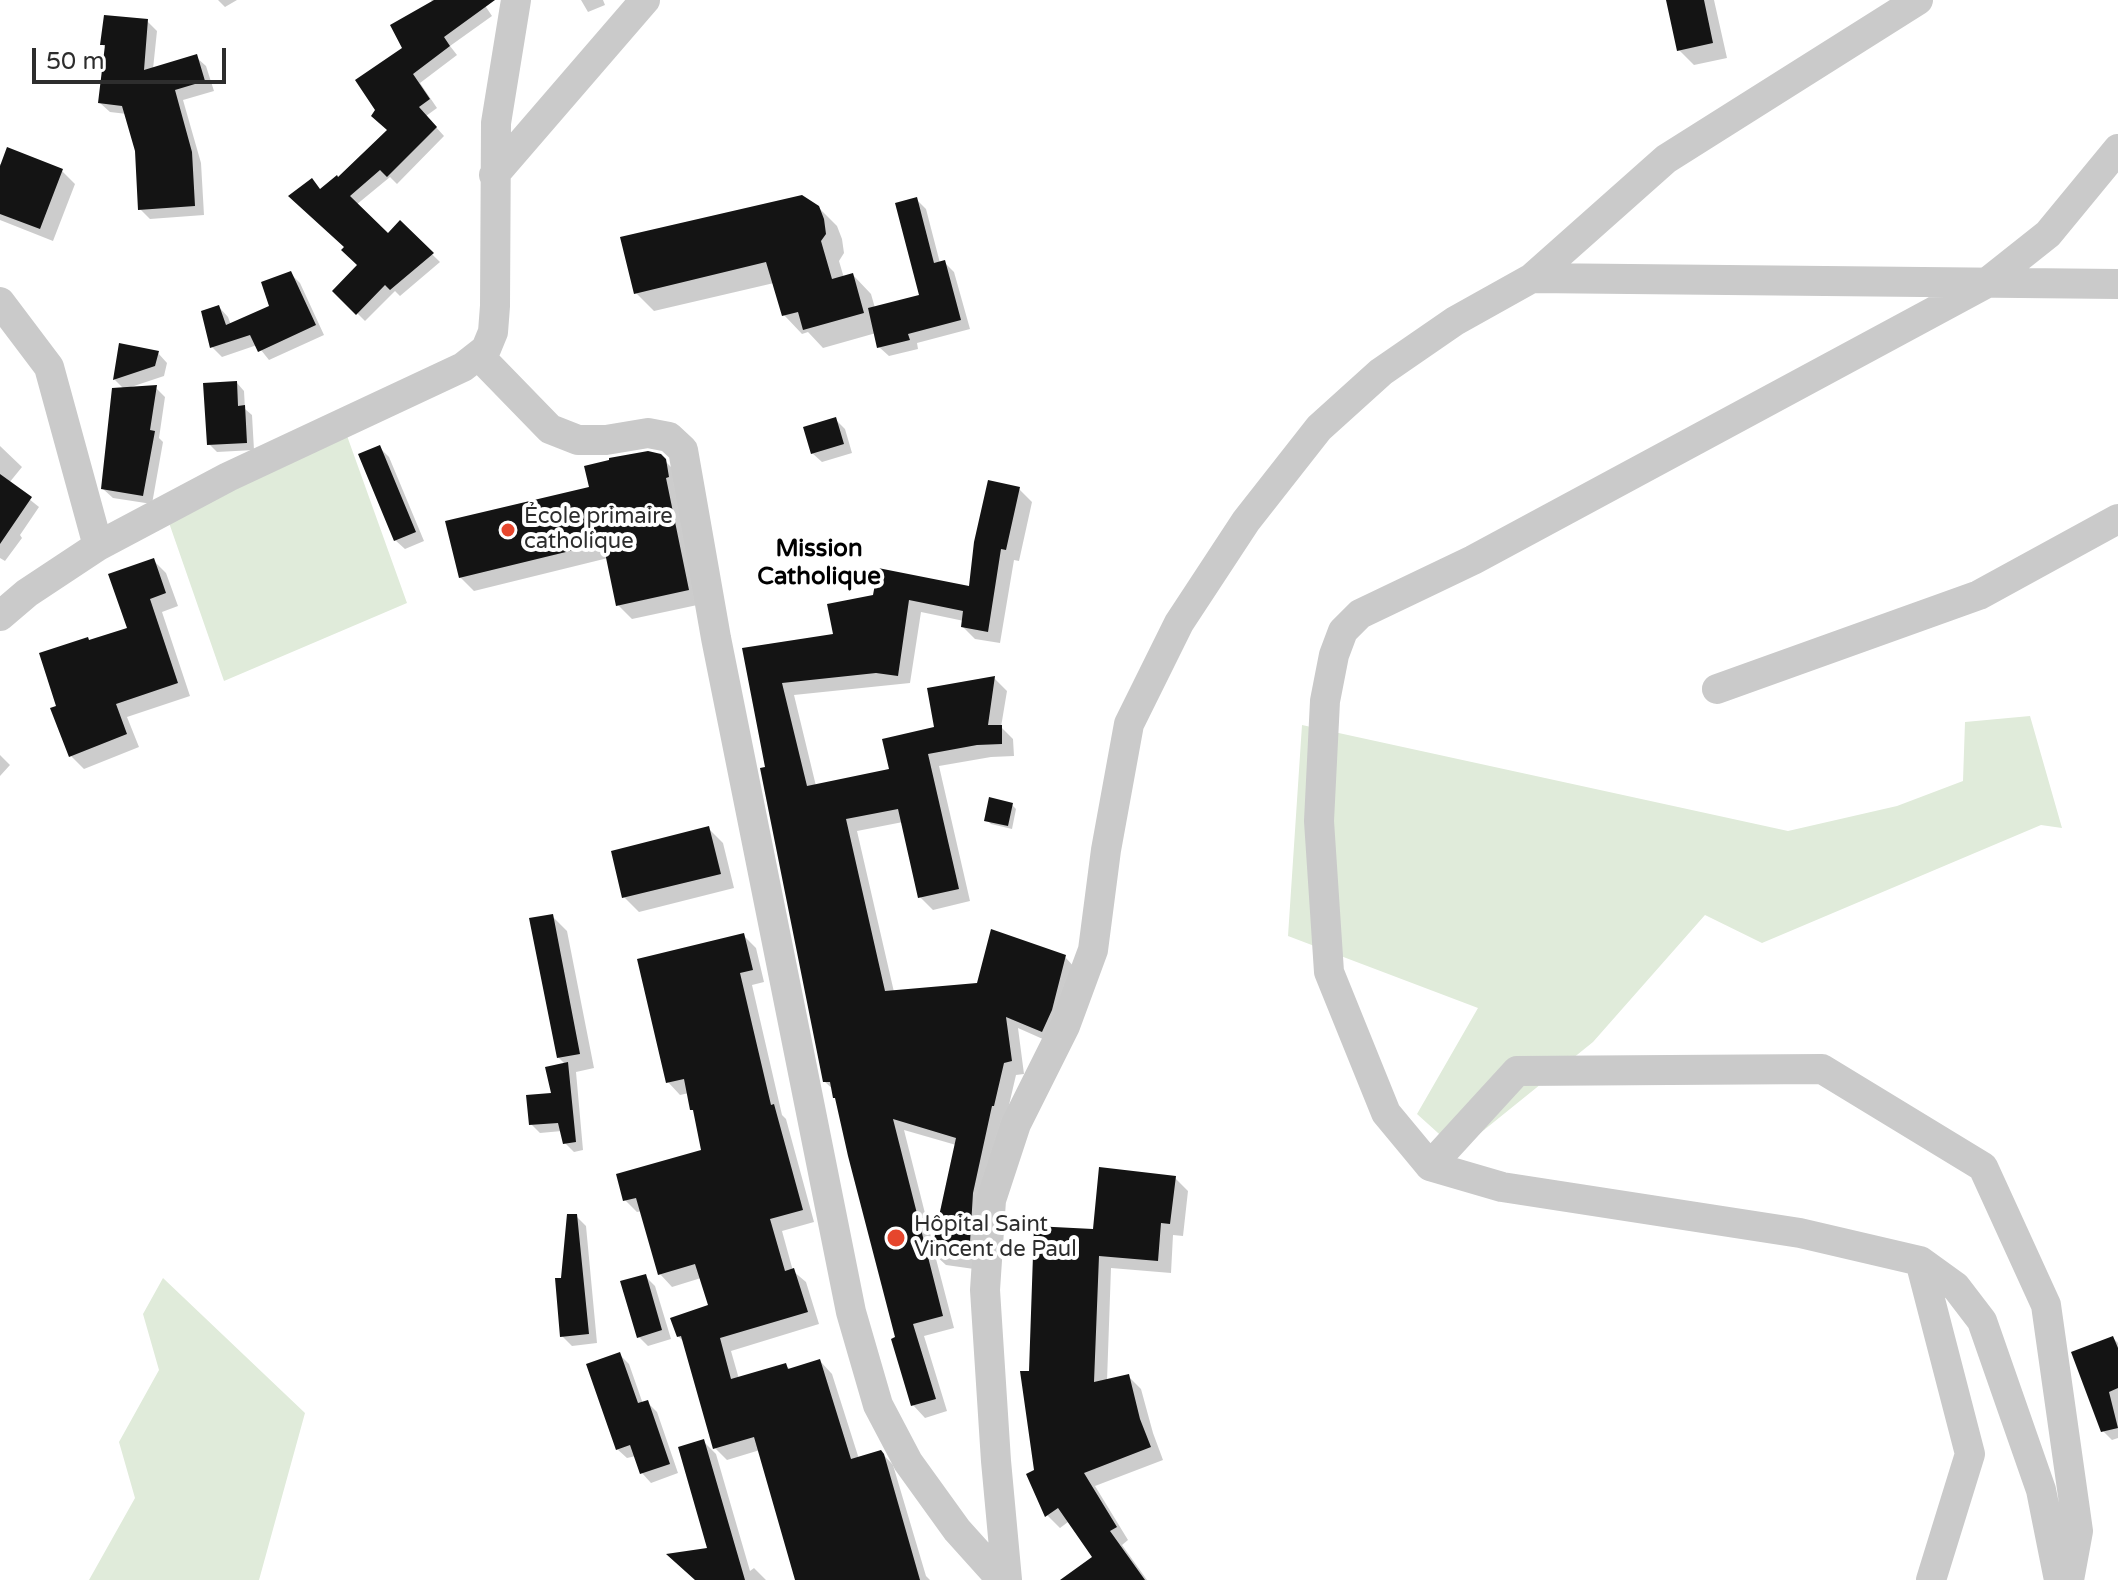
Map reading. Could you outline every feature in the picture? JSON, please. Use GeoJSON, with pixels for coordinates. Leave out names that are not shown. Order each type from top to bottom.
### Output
{"type":"FeatureCollection","features":[{"type":"Feature","properties":{"kind":"street"},"geometry":{"type":"LineString","coordinates":[[0,616],[27,593],[98,546],[228,477],[463,367],[486,349],[493,332],[496,123],[516,0]]}},
{"type":"Feature","properties":{"kind":"street"},"geometry":{"type":"LineString","coordinates":[[494,175],[645,0]]}},
{"type":"Feature","properties":{"kind":"street"},"geometry":{"type":"LineString","coordinates":[[1004,1580],[985,1290],[991,1200],[1016,1124],[1065,1026],[1093,950],[1106,850],[1129,724],[1179,623],[1246,521],[1319,428],[1381,372],[1455,321],[1532,278],[1666,159],[1918,0]]}},
{"type":"Feature","properties":{"kind":"street"},"geometry":{"type":"LineString","coordinates":[[2059,1580],[2041,1490],[1982,1321],[1956,1287],[1920,1261],[1800,1233],[1502,1187],[1430,1166],[1386,1113],[1329,972],[1319,821],[1325,701],[1334,655],[1343,631],[1360,614],[1473,560],[1985,284],[2048,234],[2118,149]]}},
{"type":"Feature","properties":{"kind":"street"},"geometry":{"type":"LineString","coordinates":[[1532,278],[2118,284]]}},
{"type":"Feature","properties":{"kind":"street"},"geometry":{"type":"LineString","coordinates":[[0,302],[49,367],[98,546]]}},
{"type":"Feature","properties":{"kind":"street"},"geometry":{"type":"LineString","coordinates":[[479,356],[550,429],[578,440],[606,440],[648,433],[669,437],[683,450],[716,638],[851,1312],[878,1405],[908,1462],[957,1530],[1004,1580]]}},
{"type":"Feature","properties":{"kind":"street"},"geometry":{"type":"LineString","coordinates":[[1717,689],[1979,595],[2118,519]]}},
{"type":"Feature","properties":{"kind":"street"},"geometry":{"type":"LineString","coordinates":[[1430,1166],[1517,1071],[1822,1069],[1983,1167],[2046,1305],[2078,1531],[2069,1580]]}},
{"type":"Feature","properties":{"kind":"street"},"geometry":{"type":"LineString","coordinates":[[1920,1261],[1970,1454],[1931,1580]]}},
{"type":"Feature","properties":{"kind":"green space"},"geometry":{"type":"Polygon","coordinates":[[[346,433],[407,603],[224,681],[167,517],[346,433]]]}},
{"type":"Feature","properties":{"kind":"green space"},"geometry":{"type":"Polygon","coordinates":[[[2030,716],[2062,828],[2041,825],[1762,943],[1705,915],[1593,1042],[1458,1151],[1417,1114],[1478,1008],[1288,936],[1302,725],[1788,831],[1897,806],[1963,781],[1965,722],[2030,716]]]}},
{"type":"Feature","properties":{"kind":"green space"},"geometry":{"type":"Polygon","coordinates":[[[163,1278],[305,1413],[259,1580],[89,1580],[135,1498],[119,1442],[159,1370],[143,1314],[163,1278]]]}},
{"type":"Feature","properties":{"kind":"building"},"geometry":{"type":"Polygon","coordinates":[[[434,0],[495,0],[444,37],[450,46],[413,74],[430,99],[419,107],[437,127],[387,177],[380,170],[350,196],[388,233],[400,220],[434,253],[390,290],[385,285],[356,315],[332,291],[357,265],[341,250],[344,247],[288,196],[312,178],[320,189],[338,177],[387,130],[371,116],[375,110],[355,80],[402,48],[390,25],[434,0]]]}},
{"type":"Feature","properties":{"kind":"building"},"geometry":{"type":"Polygon","coordinates":[[[1666,0],[1704,0],[1713,43],[1677,51],[1666,0]]]}},
{"type":"Feature","properties":{"kind":"building"},"geometry":{"type":"Polygon","coordinates":[[[104,15],[148,19],[144,70],[197,54],[205,81],[175,90],[192,152],[195,206],[138,210],[135,151],[122,106],[98,103],[105,45],[100,45],[104,15]]]}},
{"type":"Feature","properties":{"kind":"building"},"geometry":{"type":"Polygon","coordinates":[[[7,147],[63,169],[40,229],[0,214],[0,166],[7,147]]]}},
{"type":"Feature","properties":{"kind":"building"},"geometry":{"type":"Polygon","coordinates":[[[802,195],[819,206],[824,219],[826,234],[821,241],[832,279],[853,273],[864,313],[803,330],[798,312],[782,316],[766,262],[634,294],[620,237],[802,195]]]}},
{"type":"Feature","properties":{"kind":"building"},"geometry":{"type":"Polygon","coordinates":[[[917,197],[934,263],[945,260],[961,320],[908,334],[910,340],[877,348],[868,308],[919,295],[895,203],[917,197]]]}},
{"type":"Feature","properties":{"kind":"building"},"geometry":{"type":"Polygon","coordinates":[[[291,271],[316,325],[258,352],[250,335],[210,348],[201,311],[219,305],[226,325],[269,306],[261,282],[291,271]]]}},
{"type":"Feature","properties":{"kind":"building"},"geometry":{"type":"Polygon","coordinates":[[[119,343],[159,351],[155,366],[113,380],[119,343]]]}},
{"type":"Feature","properties":{"kind":"building"},"geometry":{"type":"Polygon","coordinates":[[[237,381],[238,406],[245,405],[247,443],[207,445],[203,383],[237,381]]]}},
{"type":"Feature","properties":{"kind":"building"},"geometry":{"type":"Polygon","coordinates":[[[157,385],[150,430],[155,431],[143,496],[101,489],[112,388],[157,385]]]}},
{"type":"Feature","properties":{"kind":"building"},"geometry":{"type":"Polygon","coordinates":[[[836,417],[844,444],[811,454],[803,427],[836,417]]]}},
{"type":"Feature","properties":{"kind":"building"},"geometry":{"type":"Polygon","coordinates":[[[380,445],[416,532],[394,541],[358,454],[380,445]]]}},
{"type":"Feature","properties":{"kind":"building"},"geometry":{"type":"Polygon","coordinates":[[[648,451],[661,454],[666,459],[669,477],[666,478],[689,590],[616,606],[603,543],[459,578],[445,521],[589,487],[584,466],[648,451]]]}},
{"type":"Feature","properties":{"kind":"building"},"geometry":{"type":"Polygon","coordinates":[[[0,474],[32,497],[0,544],[0,474]]]}},
{"type":"Feature","properties":{"kind":"building"},"geometry":{"type":"Polygon","coordinates":[[[988,480],[1020,487],[1006,550],[1001,549],[988,632],[961,627],[963,611],[909,600],[898,676],[876,673],[782,683],[807,786],[889,769],[882,739],[934,727],[927,688],[995,676],[988,725],[1002,725],[1002,744],[928,754],[959,889],[918,898],[898,809],[846,819],[885,991],[977,983],[991,929],[1066,955],[1052,1010],[1042,1032],[1006,1017],[1012,1061],[1004,1063],[973,1193],[969,1259],[931,1253],[956,1138],[893,1119],[943,1316],[913,1324],[936,1399],[911,1406],[891,1339],[895,1337],[835,1098],[830,1082],[823,1082],[760,768],[765,767],[742,648],[833,634],[827,604],[873,595],[878,568],[969,586],[974,542],[988,480]]]}},
{"type":"Feature","properties":{"kind":"building"},"geometry":{"type":"Polygon","coordinates":[[[154,558],[166,593],[150,599],[178,683],[116,704],[127,734],[69,757],[50,708],[56,706],[39,653],[127,628],[108,574],[154,558]]]}},
{"type":"Feature","properties":{"kind":"building"},"geometry":{"type":"Polygon","coordinates":[[[989,797],[1013,803],[1008,826],[984,821],[989,797]]]}},
{"type":"Feature","properties":{"kind":"building"},"geometry":{"type":"Polygon","coordinates":[[[709,826],[721,874],[622,898],[611,851],[709,826]]]}},
{"type":"Feature","properties":{"kind":"building"},"geometry":{"type":"Polygon","coordinates":[[[553,914],[580,1054],[557,1058],[529,918],[553,914]]]}},
{"type":"Feature","properties":{"kind":"building"},"geometry":{"type":"Polygon","coordinates":[[[744,933],[753,970],[740,973],[771,1105],[774,1104],[803,1210],[770,1219],[785,1271],[794,1268],[808,1312],[720,1338],[731,1379],[786,1363],[788,1369],[820,1359],[851,1459],[881,1450],[884,1454],[920,1580],[795,1580],[754,1437],[713,1449],[681,1336],[677,1337],[670,1318],[708,1305],[695,1264],[658,1275],[636,1198],[623,1201],[616,1174],[701,1150],[684,1079],[666,1083],[637,959],[744,933]]]}},
{"type":"Feature","properties":{"kind":"building"},"geometry":{"type":"Polygon","coordinates":[[[568,1062],[576,1142],[563,1144],[558,1123],[529,1125],[526,1095],[551,1093],[545,1067],[568,1062]]]}},
{"type":"Feature","properties":{"kind":"building"},"geometry":{"type":"Polygon","coordinates":[[[1099,1167],[1176,1176],[1170,1224],[1161,1223],[1158,1261],[1099,1256],[1094,1382],[1129,1374],[1140,1419],[1151,1447],[1084,1473],[1117,1527],[1110,1531],[1145,1580],[1060,1580],[1092,1557],[1058,1508],[1045,1517],[1026,1474],[1034,1470],[1020,1371],[1029,1371],[1034,1226],[1093,1229],[1099,1167]]]}},
{"type":"Feature","properties":{"kind":"building"},"geometry":{"type":"Polygon","coordinates":[[[567,1214],[577,1214],[589,1334],[560,1337],[555,1278],[561,1278],[567,1214]]]}},
{"type":"Feature","properties":{"kind":"building"},"geometry":{"type":"Polygon","coordinates":[[[646,1274],[662,1330],[637,1338],[620,1281],[646,1274]]]}},
{"type":"Feature","properties":{"kind":"building"},"geometry":{"type":"Polygon","coordinates":[[[2113,1336],[2118,1348],[2118,1388],[2109,1392],[2118,1428],[2101,1432],[2071,1352],[2113,1336]]]}},
{"type":"Feature","properties":{"kind":"building"},"geometry":{"type":"Polygon","coordinates":[[[620,1352],[638,1403],[648,1400],[670,1464],[640,1474],[630,1445],[616,1450],[586,1364],[620,1352]]]}},
{"type":"Feature","properties":{"kind":"building"},"geometry":{"type":"Polygon","coordinates":[[[704,1439],[745,1580],[695,1580],[666,1554],[707,1548],[678,1447],[704,1439]]]}},
{"type":"Feature","properties":{"kind":"place","name":"École primaire catholique"},"geometry":{"type":"Point","coordinates":[508,530]}},
{"type":"Feature","properties":{"kind":"place","name":"Hôpital Saint Vincent de Paul"},"geometry":{"type":"Point","coordinates":[896,1238]}},
{"type":"Feature","properties":{"kind":"district","name":"Mission Catholique"},"geometry":{"type":"Point","coordinates":[819,564]}}]}
